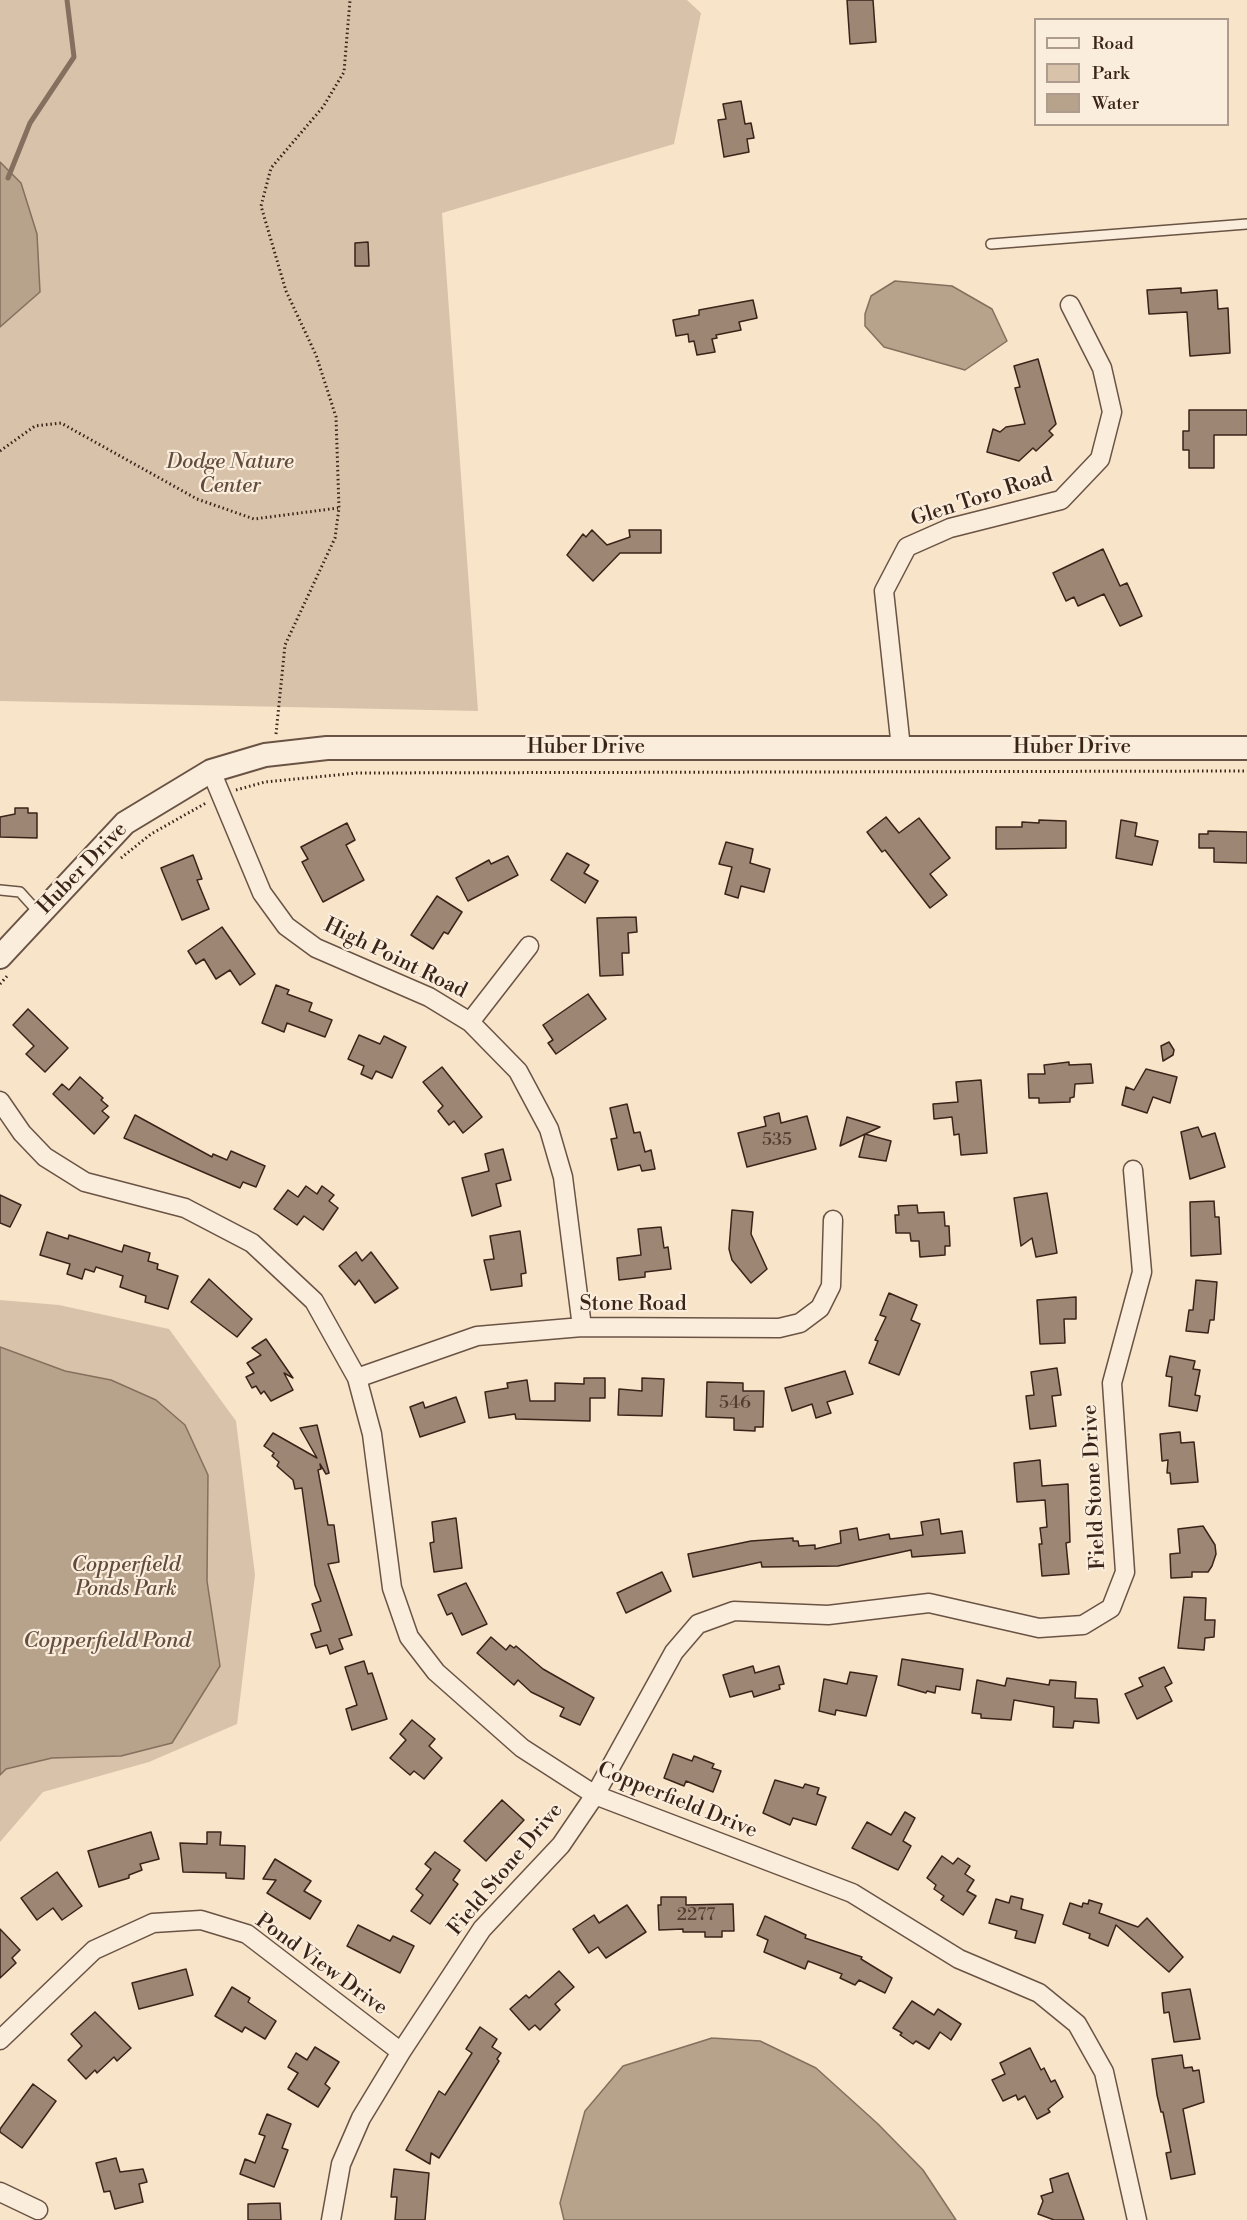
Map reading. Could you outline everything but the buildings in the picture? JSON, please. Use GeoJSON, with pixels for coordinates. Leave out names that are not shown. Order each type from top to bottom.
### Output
{"type":"FeatureCollection","features":[{"type":"Feature","properties":{"kind":"street","name":"Glen Toro Road"},"geometry":{"type":"LineString","coordinates":[[902,748],[884,591],[907,547],[950,528],[1061,500],[1100,459],[1112,412],[1102,368],[1070,305]]}},
{"type":"Feature","properties":{"kind":"street","name":"Huber Drive"},"geometry":{"type":"LineString","coordinates":[[8,962],[40,914],[125,823],[212,771],[276,754],[327,748],[1247,748]]}},
{"type":"Feature","properties":{"kind":"street","name":"High Point Road"},"geometry":{"type":"LineString","coordinates":[[212,771],[262,893],[286,926],[316,948],[429,997],[470,1022],[518,1071],[549,1129],[563,1178],[582,1327]]}},
{"type":"Feature","properties":{"kind":"street"},"geometry":{"type":"LineString","coordinates":[[470,1022],[529,946]]}},
{"type":"Feature","properties":{"kind":"street","name":"Copperfield Drive"},"geometry":{"type":"LineString","coordinates":[[0,1101],[22,1133],[45,1157],[85,1182],[185,1208],[252,1243],[314,1301],[357,1378],[372,1434],[392,1588],[409,1637],[436,1671],[522,1748],[595,1795],[852,1893],[959,1959],[1039,1993],[1077,2024],[1104,2072],[1137,2220]]}},
{"type":"Feature","properties":{"kind":"street","name":"Field Stone Drive"},"geometry":{"type":"LineString","coordinates":[[331,2220],[341,2164],[361,2118],[401,2052],[482,1929],[561,1845],[595,1795],[674,1652],[698,1624],[734,1611],[828,1615],[929,1603],[1039,1628],[1083,1625],[1111,1608],[1125,1572],[1112,1383],[1142,1272],[1134,1170]]}},
{"type":"Feature","properties":{"kind":"street","name":"Stone Road"},"geometry":{"type":"LineString","coordinates":[[357,1378],[477,1336],[582,1327],[779,1328],[800,1323],[820,1308],[831,1286],[833,1220]]}},
{"type":"Feature","properties":{"kind":"street","name":"Pond View Drive"},"geometry":{"type":"LineString","coordinates":[[0,2040],[94,1950],[153,1923],[201,1920],[247,1934],[401,2052]]}},
{"type":"Feature","properties":{"kind":"street"},"geometry":{"type":"LineString","coordinates":[[0,2192],[38,2210]]}},
{"type":"Feature","properties":{"kind":"lane"},"geometry":{"type":"LineString","coordinates":[[991,244],[1247,224]]}},
{"type":"Feature","properties":{"kind":"lane"},"geometry":{"type":"LineString","coordinates":[[0,890],[20,892],[40,914]]}},
{"type":"Feature","properties":{"kind":"path"},"geometry":{"type":"LineString","coordinates":[[276,754],[276,723],[285,645],[335,538],[339,508],[336,417],[316,355],[286,291],[261,206],[271,168],[323,106],[344,72],[350,0]]}},
{"type":"Feature","properties":{"kind":"path"},"geometry":{"type":"LineString","coordinates":[[0,451],[35,426],[61,423],[197,499],[254,519],[339,508]]}},
{"type":"Feature","properties":{"kind":"path"},"geometry":{"type":"LineString","coordinates":[[115,864],[151,834],[221,794],[265,782],[357,773],[1247,771]]}},
{"type":"Feature","properties":{"kind":"path"},"geometry":{"type":"LineString","coordinates":[[0,984],[8,962]]}},
{"type":"Feature","properties":{"kind":"green space","name":"Dodge Nature Center"},"geometry":{"type":"Polygon","coordinates":[[[0,0],[687,0],[701,13],[674,144],[442,213],[478,711],[0,701],[0,0]]]}},
{"type":"Feature","properties":{"kind":"green space","name":"Copperfield Pond"},"geometry":{"type":"Polygon","coordinates":[[[0,1300],[59,1305],[169,1329],[236,1421],[255,1575],[237,1724],[149,1762],[43,1792],[0,1842],[0,1300]]]}},
{"type":"Feature","properties":{"kind":"water"},"geometry":{"type":"Polygon","coordinates":[[[0,162],[21,183],[37,234],[40,292],[0,327],[0,162]]]}},
{"type":"Feature","properties":{"kind":"water"},"geometry":{"type":"Polygon","coordinates":[[[895,281],[952,286],[992,309],[1007,341],[965,370],[884,347],[865,326],[865,314],[871,296],[895,281]]]}},
{"type":"Feature","properties":{"kind":"water","name":"Copperfield Pond"},"geometry":{"type":"Polygon","coordinates":[[[0,1347],[65,1371],[111,1380],[156,1400],[185,1425],[208,1475],[207,1581],[220,1666],[172,1743],[121,1756],[52,1758],[6,1769],[0,1775],[0,1347]]]}},
{"type":"Feature","properties":{"kind":"water"},"geometry":{"type":"Polygon","coordinates":[[[712,2038],[760,2041],[816,2068],[878,2124],[923,2170],[956,2220],[564,2220],[560,2203],[585,2111],[623,2066],[712,2038]]]}},
{"type":"Feature","properties":{"kind":"waterway"},"geometry":{"type":"LineString","coordinates":[[8,178],[30,123],[74,57],[67,0]]}},
{"type":"Feature","properties":{"kind":"park label","name":"Copperfield Ponds Park"},"geometry":{"type":"Point","coordinates":[126,1578]}}]}
